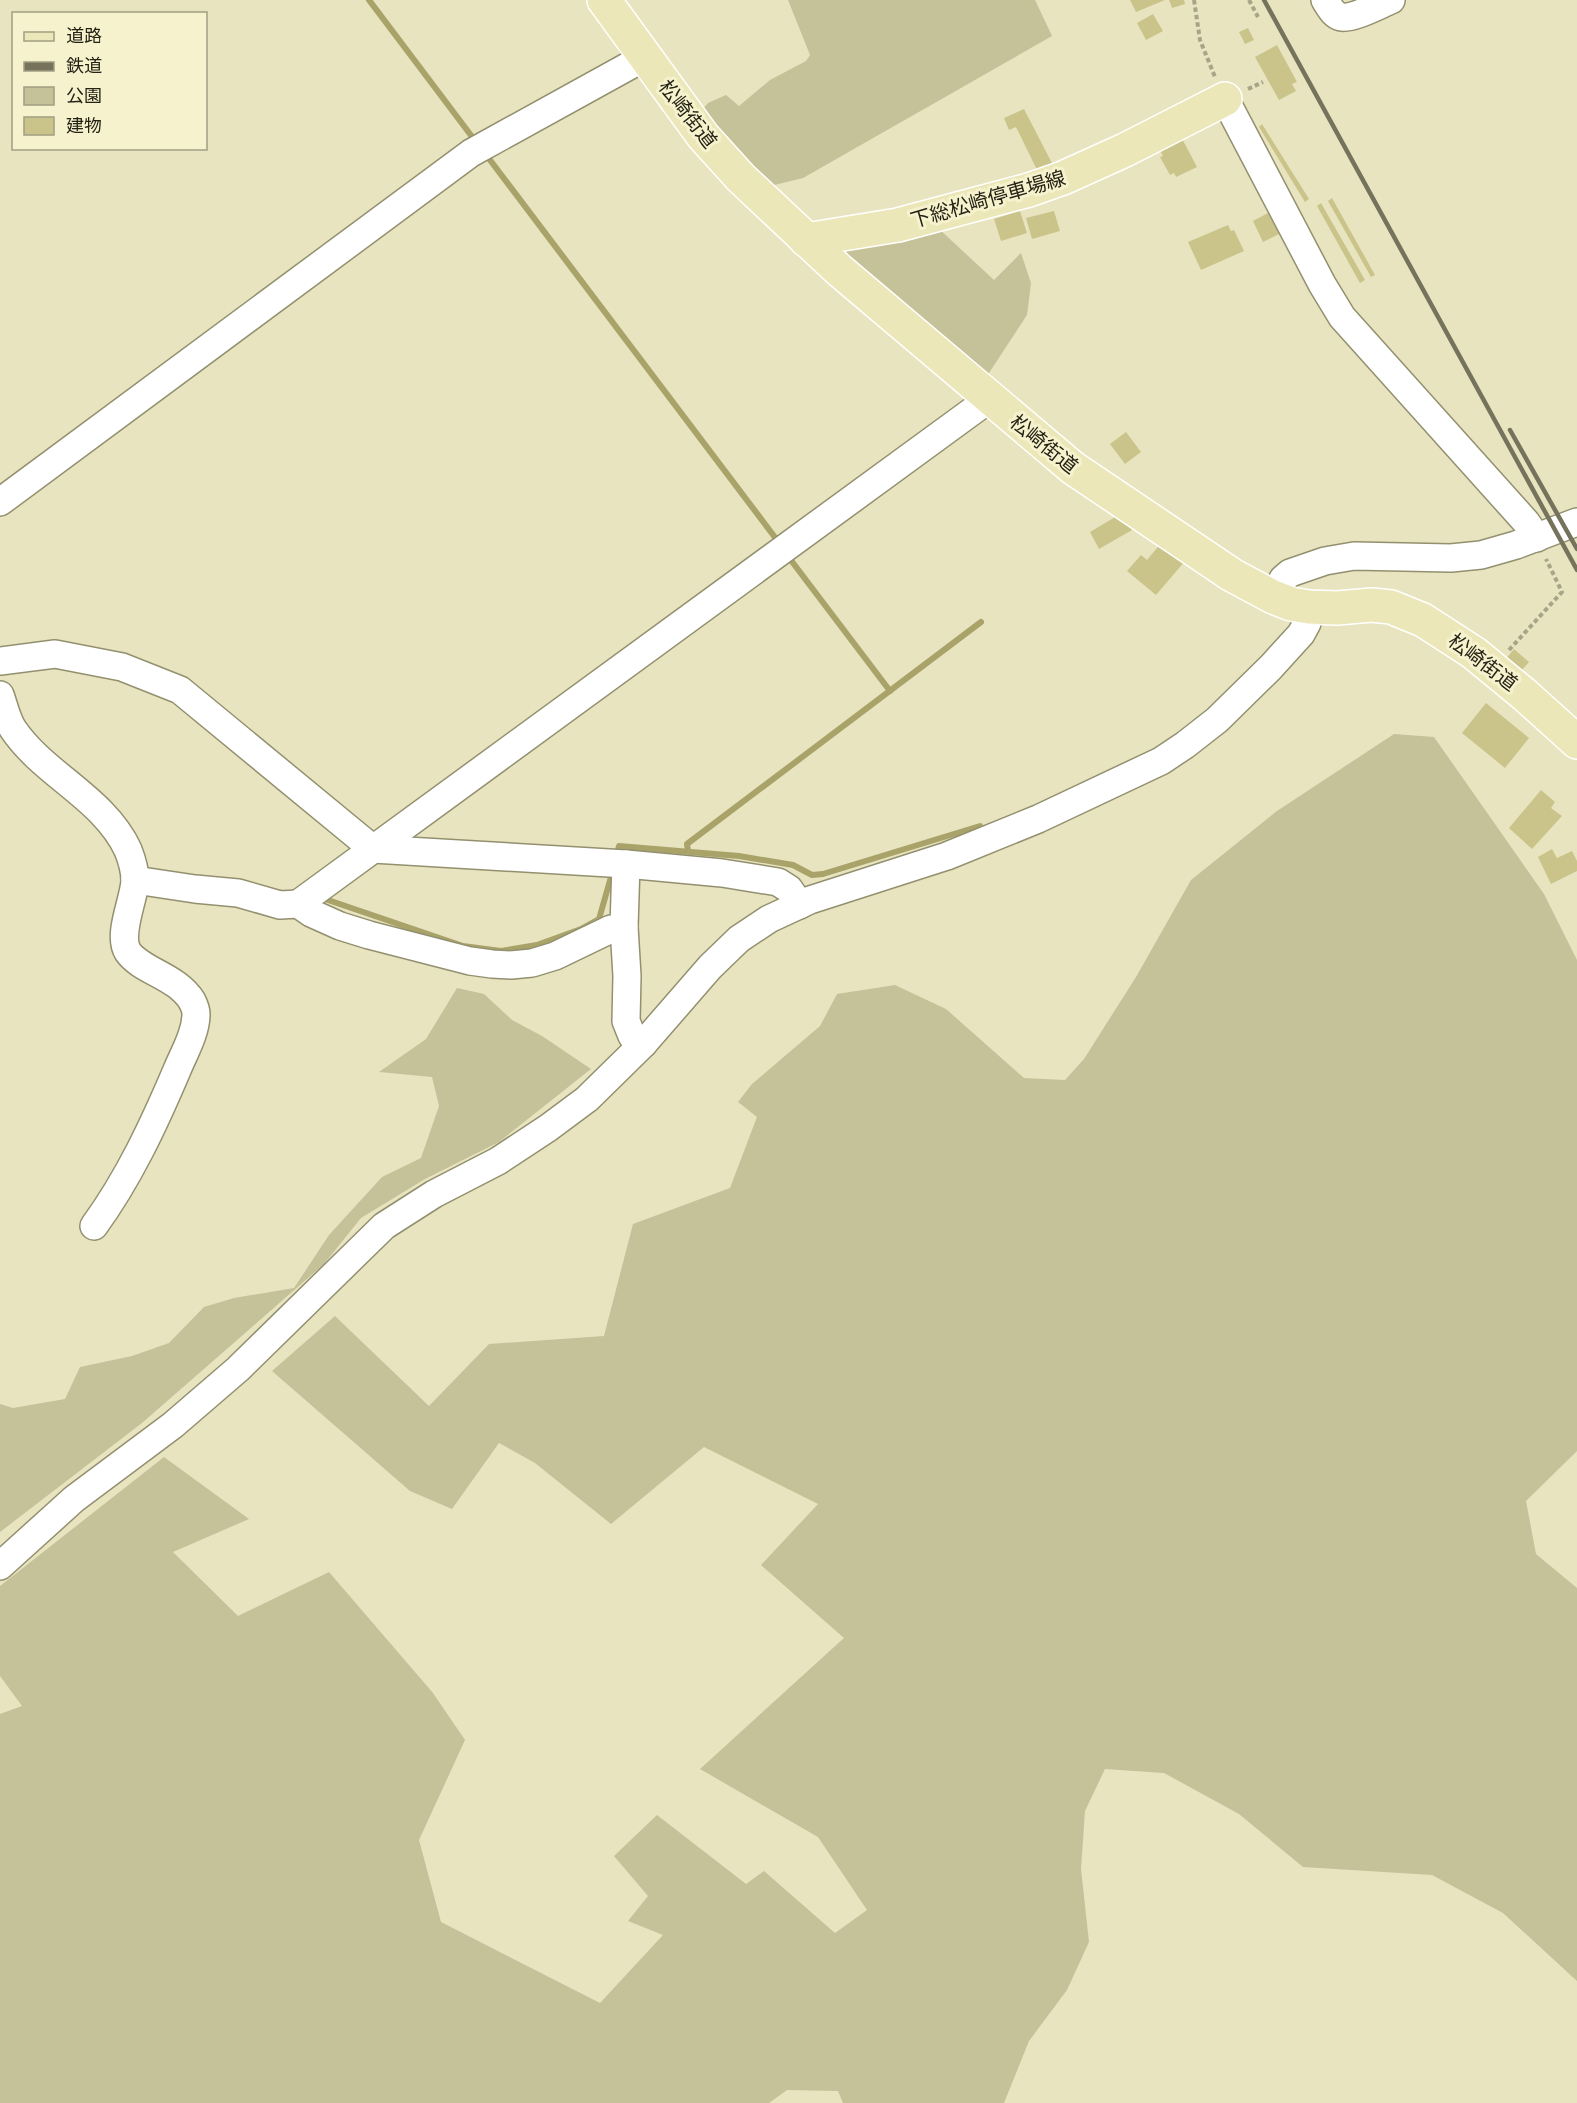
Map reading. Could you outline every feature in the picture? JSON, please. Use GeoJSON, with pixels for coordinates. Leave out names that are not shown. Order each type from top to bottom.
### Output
{"type":"FeatureCollection","features":[{"type":"Feature","properties":{"kind":"main road","name":"松崎街道"},"geometry":{"type":"LineString","coordinates":[[604,0],[703,136],[741,178],[806,240],[989,399],[1093,483],[1232,574],[1273,597],[1291,604],[1309,607],[1336,608],[1372,605],[1398,610],[1423,620],[1493,668],[1577,742]]}},
{"type":"Feature","properties":{"kind":"main road","name":"下総松崎停車場線"},"geometry":{"type":"LineString","coordinates":[[806,240],[898,225],[1029,190],[1094,164],[1225,99]]}},
{"type":"Feature","properties":{"kind":"street"},"geometry":{"type":"LineString","coordinates":[[1325,0],[1332,11],[1340,17],[1351,16],[1391,0]]}},
{"type":"Feature","properties":{"kind":"street"},"geometry":{"type":"LineString","coordinates":[[0,502],[471,153],[645,57]]}},
{"type":"Feature","properties":{"kind":"street"},"geometry":{"type":"LineString","coordinates":[[1225,99],[1342,317],[1537,538]]}},
{"type":"Feature","properties":{"kind":"street"},"geometry":{"type":"LineString","coordinates":[[298,904],[989,399]]}},
{"type":"Feature","properties":{"kind":"street"},"geometry":{"type":"LineString","coordinates":[[1273,597],[1283,579],[1290,573],[1325,561],[1354,556],[1464,557],[1497,551],[1577,522]]}},
{"type":"Feature","properties":{"kind":"street"},"geometry":{"type":"LineString","coordinates":[[0,1566],[74,1499],[173,1425],[238,1369],[384,1226],[434,1194],[498,1161],[587,1099],[645,1043],[710,968],[739,939],[769,919],[800,905],[947,856],[1038,819],[1161,761],[1217,720],[1271,667],[1301,634],[1307,623],[1309,607]]}},
{"type":"Feature","properties":{"kind":"street"},"geometry":{"type":"LineString","coordinates":[[0,660],[56,654],[122,667],[180,690],[374,849],[626,864],[722,873],[778,882],[789,889],[800,905]]}},
{"type":"Feature","properties":{"kind":"street"},"geometry":{"type":"LineString","coordinates":[[0,695],[12,727],[36,756],[101,812],[126,847],[132,861],[135,880],[124,933],[126,946],[129,953],[183,990],[196,1012],[190,1040],[151,1130],[94,1226]]}},
{"type":"Feature","properties":{"kind":"street"},"geometry":{"type":"LineString","coordinates":[[626,864],[624,927],[627,976],[626,1022],[632,1036],[645,1043]]}},
{"type":"Feature","properties":{"kind":"street"},"geometry":{"type":"LineString","coordinates":[[135,880],[238,893],[280,905],[298,904],[330,921],[369,935],[470,961],[511,965],[532,963],[555,956],[611,929],[624,927]]}},
{"type":"Feature","properties":{"kind":"path"},"geometry":{"type":"LineString","coordinates":[[1194,0],[1200,40],[1225,99]]}},
{"type":"Feature","properties":{"kind":"path"},"geometry":{"type":"LineString","coordinates":[[1249,0],[1258,17]]}},
{"type":"Feature","properties":{"kind":"path"},"geometry":{"type":"LineString","coordinates":[[1493,668],[1562,592],[1537,538]]}},
{"type":"Feature","properties":{"kind":"green space"},"geometry":{"type":"Polygon","coordinates":[[[788,0],[1035,0],[1052,36],[803,178],[762,188],[701,111],[708,103],[726,95],[739,106],[770,80],[806,61],[810,55],[788,0]]]}},
{"type":"Feature","properties":{"kind":"green space"},"geometry":{"type":"Polygon","coordinates":[[[938,228],[994,280],[1021,253],[1031,283],[1027,315],[985,379],[840,256],[847,242],[938,228]]]}},
{"type":"Feature","properties":{"kind":"green space"},"geometry":{"type":"Polygon","coordinates":[[[1394,734],[1434,737],[1544,894],[1577,960],[1577,1451],[1526,1501],[1536,1554],[1577,1588],[1577,1981],[1503,1913],[1432,1875],[1303,1867],[1239,1814],[1164,1773],[1105,1769],[1085,1811],[1081,1869],[1089,1942],[1067,1990],[1029,2041],[1004,2103],[843,2103],[838,2091],[787,2090],[769,2103],[0,2103],[0,1714],[22,1706],[0,1676],[0,1586],[164,1457],[249,1519],[173,1552],[238,1616],[329,1572],[433,1693],[465,1740],[419,1840],[441,1922],[600,2003],[663,1935],[628,1921],[648,1896],[614,1856],[657,1815],[746,1884],[764,1871],[835,1933],[867,1910],[818,1837],[700,1769],[844,1638],[761,1565],[818,1504],[704,1447],[611,1524],[535,1463],[499,1443],[452,1509],[410,1491],[272,1371],[335,1316],[429,1406],[489,1344],[604,1336],[633,1224],[730,1188],[757,1117],[738,1102],[752,1084],[820,1026],[837,994],[895,985],[946,1009],[1024,1078],[1065,1080],[1084,1059],[1136,977],[1191,880],[1277,811],[1394,734]]]}},
{"type":"Feature","properties":{"kind":"green space"},"geometry":{"type":"Polygon","coordinates":[[[457,988],[484,994],[512,1020],[542,1036],[591,1069],[499,1142],[425,1179],[361,1218],[324,1264],[142,1423],[0,1532],[0,1404],[13,1408],[65,1399],[80,1367],[132,1356],[169,1343],[204,1307],[234,1298],[294,1288],[329,1235],[382,1177],[421,1158],[439,1106],[432,1077],[379,1072],[426,1039],[457,988]]]}},
{"type":"Feature","properties":{"kind":"building"},"geometry":{"type":"Polygon","coordinates":[[[1130,0],[1165,0],[1136,12],[1130,0]]]}},
{"type":"Feature","properties":{"kind":"building"},"geometry":{"type":"Polygon","coordinates":[[[1169,0],[1184,0],[1185,4],[1172,8],[1169,0]]]}},
{"type":"Feature","properties":{"kind":"building"},"geometry":{"type":"Polygon","coordinates":[[[1153,14],[1163,31],[1146,40],[1137,23],[1153,14]]]}},
{"type":"Feature","properties":{"kind":"building"},"geometry":{"type":"Polygon","coordinates":[[[1248,28],[1254,40],[1245,44],[1239,32],[1248,28]]]}},
{"type":"Feature","properties":{"kind":"building"},"geometry":{"type":"Polygon","coordinates":[[[1277,45],[1297,82],[1292,84],[1296,91],[1279,100],[1255,57],[1277,45]]]}},
{"type":"Feature","properties":{"kind":"building"},"geometry":{"type":"Polygon","coordinates":[[[1024,109],[1054,167],[1039,174],[1016,127],[1009,130],[1004,118],[1024,109]]]}},
{"type":"Feature","properties":{"kind":"building"},"geometry":{"type":"Polygon","coordinates":[[[1262,124],[1309,199],[1305,202],[1259,127],[1262,124]]]}},
{"type":"Feature","properties":{"kind":"building"},"geometry":{"type":"Polygon","coordinates":[[[1178,131],[1197,167],[1176,177],[1174,173],[1170,175],[1160,157],[1163,156],[1156,142],[1178,131]]]}},
{"type":"Feature","properties":{"kind":"building"},"geometry":{"type":"Polygon","coordinates":[[[1332,198],[1375,275],[1371,277],[1328,201],[1332,198]]]}},
{"type":"Feature","properties":{"kind":"building"},"geometry":{"type":"Polygon","coordinates":[[[1321,203],[1365,280],[1360,283],[1317,206],[1321,203]]]}},
{"type":"Feature","properties":{"kind":"building"},"geometry":{"type":"Polygon","coordinates":[[[1020,211],[1027,233],[1001,241],[994,219],[1020,211]]]}},
{"type":"Feature","properties":{"kind":"building"},"geometry":{"type":"Polygon","coordinates":[[[1054,211],[1060,231],[1032,239],[1026,218],[1054,211]]]}},
{"type":"Feature","properties":{"kind":"building"},"geometry":{"type":"Polygon","coordinates":[[[1268,213],[1279,234],[1263,242],[1253,221],[1268,213]]]}},
{"type":"Feature","properties":{"kind":"building"},"geometry":{"type":"Polygon","coordinates":[[[1228,225],[1231,231],[1234,230],[1244,251],[1201,270],[1188,242],[1228,225]]]}},
{"type":"Feature","properties":{"kind":"building"},"geometry":{"type":"Polygon","coordinates":[[[1126,432],[1141,452],[1125,464],[1110,444],[1126,432]]]}},
{"type":"Feature","properties":{"kind":"building"},"geometry":{"type":"Polygon","coordinates":[[[1122,513],[1132,530],[1099,549],[1090,532],[1122,513]]]}},
{"type":"Feature","properties":{"kind":"building"},"geometry":{"type":"Polygon","coordinates":[[[1162,542],[1185,561],[1156,595],[1127,571],[1141,555],[1147,560],[1162,542]]]}},
{"type":"Feature","properties":{"kind":"building"},"geometry":{"type":"Polygon","coordinates":[[[1514,649],[1529,662],[1514,679],[1500,666],[1514,649]]]}},
{"type":"Feature","properties":{"kind":"building"},"geometry":{"type":"Polygon","coordinates":[[[1486,703],[1529,738],[1505,768],[1462,733],[1486,703]]]}},
{"type":"Feature","properties":{"kind":"building"},"geometry":{"type":"Polygon","coordinates":[[[1541,790],[1555,802],[1551,808],[1562,816],[1532,849],[1509,828],[1541,790]]]}},
{"type":"Feature","properties":{"kind":"building"},"geometry":{"type":"Polygon","coordinates":[[[1552,849],[1557,858],[1572,851],[1577,861],[1577,871],[1551,884],[1538,857],[1552,849]]]}},
{"type":"Feature","properties":{"kind":"waterway"},"geometry":{"type":"LineString","coordinates":[[369,0],[476,142]]}},
{"type":"Feature","properties":{"kind":"waterway"},"geometry":{"type":"LineString","coordinates":[[484,152],[780,544]]}},
{"type":"Feature","properties":{"kind":"waterway"},"geometry":{"type":"LineString","coordinates":[[787,555],[890,691]]}},
{"type":"Feature","properties":{"kind":"waterway"},"geometry":{"type":"LineString","coordinates":[[688,851],[687,844],[981,622]]}},
{"type":"Feature","properties":{"kind":"waterway"},"geometry":{"type":"LineString","coordinates":[[616,858],[619,846],[739,856],[793,865],[812,875],[823,874],[980,826]]}},
{"type":"Feature","properties":{"kind":"waterway"},"geometry":{"type":"LineString","coordinates":[[325,899],[463,946],[501,951],[537,945],[581,929],[599,919],[613,870]]}},
{"type":"Feature","properties":{"kind":"railway"},"geometry":{"type":"LineString","coordinates":[[1264,0],[1577,570]]}},
{"type":"Feature","properties":{"kind":"railway"},"geometry":{"type":"LineString","coordinates":[[1510,430],[1577,549]]}}]}
